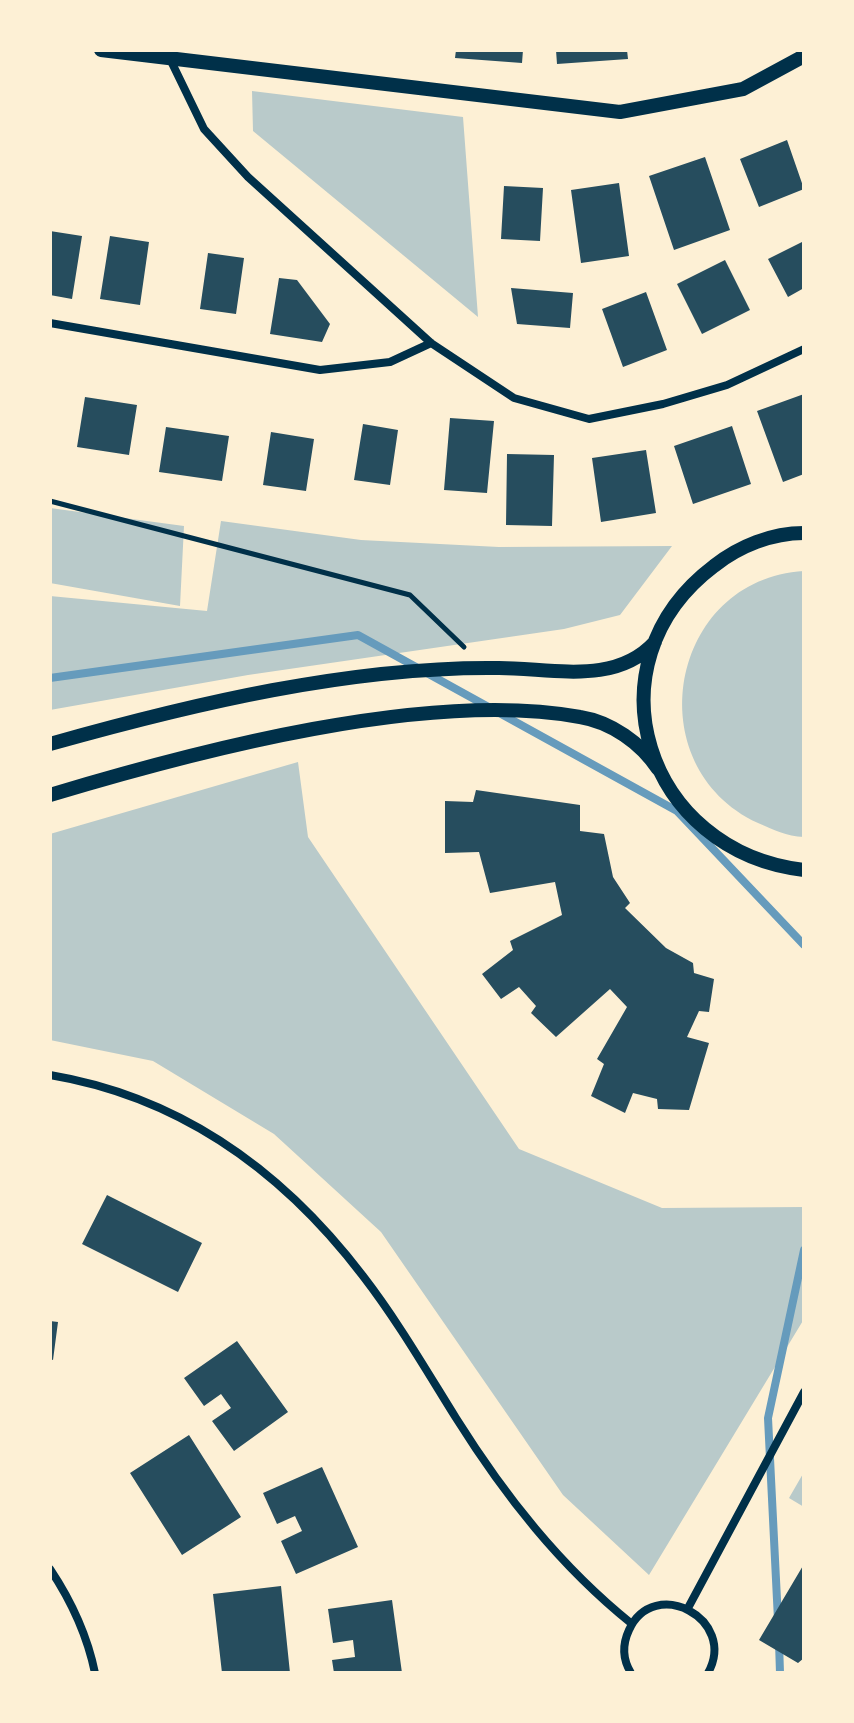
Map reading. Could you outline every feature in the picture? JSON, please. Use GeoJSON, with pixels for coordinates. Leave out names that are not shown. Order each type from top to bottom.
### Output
{"type":"FeatureCollection","features":[{"type":"Feature","properties":{"kind":"street"},"geometry":{"type":"LineString","coordinates":[[101,50],[171,61],[620,112],[743,89],[804,56]]}},
{"type":"Feature","properties":{"kind":"street"},"geometry":{"type":"LineString","coordinates":[[171,61],[204,129],[248,177],[431,343],[514,398],[589,419],[663,404],[727,385],[804,349]]}},
{"type":"Feature","properties":{"kind":"street"},"geometry":{"type":"LineString","coordinates":[[50,323],[320,370],[390,362],[431,343]]}},
{"type":"Feature","properties":{"kind":"street"},"geometry":{"type":"LineString","coordinates":[[658,769],[645,719],[645,693],[655,642],[682,596],[723,559],[771,537],[804,533]]}},
{"type":"Feature","properties":{"kind":"street"},"geometry":{"type":"LineString","coordinates":[[50,744],[133,723],[328,682],[399,672],[484,668],[595,671],[637,657],[655,642]]}},
{"type":"Feature","properties":{"kind":"street"},"geometry":{"type":"LineString","coordinates":[[50,795],[174,761],[381,720],[466,712],[580,717],[608,726],[648,754],[688,815],[719,841],[754,860],[804,870]]}},
{"type":"Feature","properties":{"kind":"street"},"geometry":{"type":"LineString","coordinates":[[50,1075],[93,1082],[160,1105],[228,1144],[296,1200],[363,1275],[528,1522],[570,1570],[632,1624]]}},
{"type":"Feature","properties":{"kind":"street"},"geometry":{"type":"LineString","coordinates":[[688,1608],[804,1392]]}},
{"type":"Feature","properties":{"kind":"street"},"geometry":{"type":"LineString","coordinates":[[50,1569],[71,1602],[89,1644],[95,1673]]}},
{"type":"Feature","properties":{"kind":"street"},"geometry":{"type":"LineString","coordinates":[[631,1673],[624,1646],[632,1624],[657,1606],[688,1608],[700,1616],[714,1639],[715,1652],[708,1673]]}},
{"type":"Feature","properties":{"kind":"path"},"geometry":{"type":"LineString","coordinates":[[50,501],[410,595],[484,668]]}},
{"type":"Feature","properties":{"kind":"shaded area"},"geometry":{"type":"Polygon","coordinates":[[[252,91],[463,117],[478,317],[253,131],[252,91]]]}},
{"type":"Feature","properties":{"kind":"shaded area"},"geometry":{"type":"Polygon","coordinates":[[[50,508],[184,526],[180,606],[50,583],[50,508]]]}},
{"type":"Feature","properties":{"kind":"shaded area"},"geometry":{"type":"Polygon","coordinates":[[[221,521],[361,540],[499,547],[672,546],[620,615],[564,629],[248,675],[50,710],[50,596],[207,611],[221,521]]]}},
{"type":"Feature","properties":{"kind":"shaded area"},"geometry":{"type":"Polygon","coordinates":[[[804,571],[804,837],[758,823],[719,796],[695,761],[683,720],[685,679],[698,639],[723,606],[758,582],[804,571]]]}},
{"type":"Feature","properties":{"kind":"shaded area"},"geometry":{"type":"Polygon","coordinates":[[[298,762],[308,837],[519,1149],[662,1208],[804,1207],[804,1319],[649,1575],[563,1495],[381,1232],[274,1134],[153,1061],[50,1040],[50,834],[298,762]]]}},
{"type":"Feature","properties":{"kind":"shaded area"},"geometry":{"type":"Polygon","coordinates":[[[804,1472],[804,1507],[789,1498],[804,1472]]]}},
{"type":"Feature","properties":{"kind":"building"},"geometry":{"type":"Polygon","coordinates":[[[456,50],[523,50],[522,63],[455,58],[456,50]]]}},
{"type":"Feature","properties":{"kind":"building"},"geometry":{"type":"Polygon","coordinates":[[[556,50],[627,50],[628,59],[557,64],[556,50]]]}},
{"type":"Feature","properties":{"kind":"building"},"geometry":{"type":"Polygon","coordinates":[[[787,140],[804,189],[759,207],[740,159],[787,140]]]}},
{"type":"Feature","properties":{"kind":"building"},"geometry":{"type":"Polygon","coordinates":[[[705,157],[730,230],[674,250],[649,176],[705,157]]]}},
{"type":"Feature","properties":{"kind":"building"},"geometry":{"type":"Polygon","coordinates":[[[619,183],[629,256],[581,263],[571,190],[619,183]]]}},
{"type":"Feature","properties":{"kind":"building"},"geometry":{"type":"Polygon","coordinates":[[[504,186],[543,188],[540,241],[501,239],[504,186]]]}},
{"type":"Feature","properties":{"kind":"building"},"geometry":{"type":"Polygon","coordinates":[[[50,231],[82,236],[72,299],[50,295],[50,231]]]}},
{"type":"Feature","properties":{"kind":"building"},"geometry":{"type":"Polygon","coordinates":[[[110,236],[149,242],[140,305],[100,299],[110,236]]]}},
{"type":"Feature","properties":{"kind":"building"},"geometry":{"type":"Polygon","coordinates":[[[804,241],[804,288],[788,297],[768,259],[804,241]]]}},
{"type":"Feature","properties":{"kind":"building"},"geometry":{"type":"Polygon","coordinates":[[[208,253],[244,258],[236,314],[200,309],[208,253]]]}},
{"type":"Feature","properties":{"kind":"building"},"geometry":{"type":"Polygon","coordinates":[[[725,260],[750,310],[702,334],[677,284],[725,260]]]}},
{"type":"Feature","properties":{"kind":"building"},"geometry":{"type":"Polygon","coordinates":[[[279,278],[297,280],[330,324],[322,342],[270,334],[279,278]]]}},
{"type":"Feature","properties":{"kind":"building"},"geometry":{"type":"Polygon","coordinates":[[[511,288],[573,293],[570,328],[517,324],[511,288]]]}},
{"type":"Feature","properties":{"kind":"building"},"geometry":{"type":"Polygon","coordinates":[[[646,292],[667,350],[623,367],[602,309],[646,292]]]}},
{"type":"Feature","properties":{"kind":"building"},"geometry":{"type":"Polygon","coordinates":[[[804,394],[804,474],[783,482],[757,411],[804,394]]]}},
{"type":"Feature","properties":{"kind":"building"},"geometry":{"type":"Polygon","coordinates":[[[85,397],[137,405],[129,455],[77,447],[85,397]]]}},
{"type":"Feature","properties":{"kind":"building"},"geometry":{"type":"Polygon","coordinates":[[[450,418],[494,421],[487,493],[444,490],[450,418]]]}},
{"type":"Feature","properties":{"kind":"building"},"geometry":{"type":"Polygon","coordinates":[[[363,424],[398,430],[390,485],[354,480],[363,424]]]}},
{"type":"Feature","properties":{"kind":"building"},"geometry":{"type":"Polygon","coordinates":[[[732,426],[751,484],[693,504],[674,446],[732,426]]]}},
{"type":"Feature","properties":{"kind":"building"},"geometry":{"type":"Polygon","coordinates":[[[166,427],[229,436],[222,481],[159,472],[166,427]]]}},
{"type":"Feature","properties":{"kind":"building"},"geometry":{"type":"Polygon","coordinates":[[[271,432],[314,439],[306,491],[263,485],[271,432]]]}},
{"type":"Feature","properties":{"kind":"building"},"geometry":{"type":"Polygon","coordinates":[[[646,450],[656,513],[601,522],[592,458],[646,450]]]}},
{"type":"Feature","properties":{"kind":"building"},"geometry":{"type":"Polygon","coordinates":[[[507,454],[554,455],[552,526],[506,525],[507,454]]]}},
{"type":"Feature","properties":{"kind":"building"},"geometry":{"type":"Polygon","coordinates":[[[476,790],[580,805],[580,831],[604,834],[613,877],[630,903],[625,908],[666,948],[693,963],[694,973],[714,979],[709,1012],[699,1011],[687,1037],[709,1043],[689,1110],[658,1109],[657,1099],[633,1093],[625,1113],[591,1096],[604,1064],[597,1059],[627,1007],[610,989],[556,1037],[531,1013],[536,1006],[519,987],[501,999],[482,974],[513,950],[510,941],[562,915],[555,882],[490,893],[479,852],[445,853],[445,801],[473,802],[476,790]]]}},
{"type":"Feature","properties":{"kind":"building"},"geometry":{"type":"Polygon","coordinates":[[[107,1195],[202,1243],[178,1292],[82,1244],[107,1195]]]}},
{"type":"Feature","properties":{"kind":"building"},"geometry":{"type":"Polygon","coordinates":[[[50,1321],[58,1322],[53,1360],[50,1359],[50,1321]]]}},
{"type":"Feature","properties":{"kind":"building"},"geometry":{"type":"Polygon","coordinates":[[[237,1341],[288,1412],[234,1451],[212,1421],[231,1408],[221,1394],[204,1406],[184,1378],[237,1341]]]}},
{"type":"Feature","properties":{"kind":"building"},"geometry":{"type":"Polygon","coordinates":[[[189,1435],[241,1517],[182,1555],[130,1473],[189,1435]]]}},
{"type":"Feature","properties":{"kind":"building"},"geometry":{"type":"Polygon","coordinates":[[[322,1467],[358,1547],[296,1574],[281,1541],[302,1531],[295,1516],[277,1524],[263,1493],[322,1467]]]}},
{"type":"Feature","properties":{"kind":"building"},"geometry":{"type":"Polygon","coordinates":[[[804,1564],[804,1658],[798,1663],[759,1640],[804,1564]]]}},
{"type":"Feature","properties":{"kind":"building"},"geometry":{"type":"Polygon","coordinates":[[[281,1586],[290,1673],[222,1673],[213,1594],[281,1586]]]}},
{"type":"Feature","properties":{"kind":"building"},"geometry":{"type":"Polygon","coordinates":[[[392,1600],[402,1673],[334,1673],[332,1660],[355,1657],[353,1640],[333,1643],[328,1609],[392,1600]]]}},
{"type":"Feature","properties":{"kind":"waterway"},"geometry":{"type":"LineString","coordinates":[[50,678],[358,635],[677,811],[804,945]]}},
{"type":"Feature","properties":{"kind":"waterway"},"geometry":{"type":"LineString","coordinates":[[778,1620],[768,1418],[804,1250]]}},
{"type":"Feature","properties":{"kind":"waterway"},"geometry":{"type":"LineString","coordinates":[[779,1642],[780,1673]]}}]}
